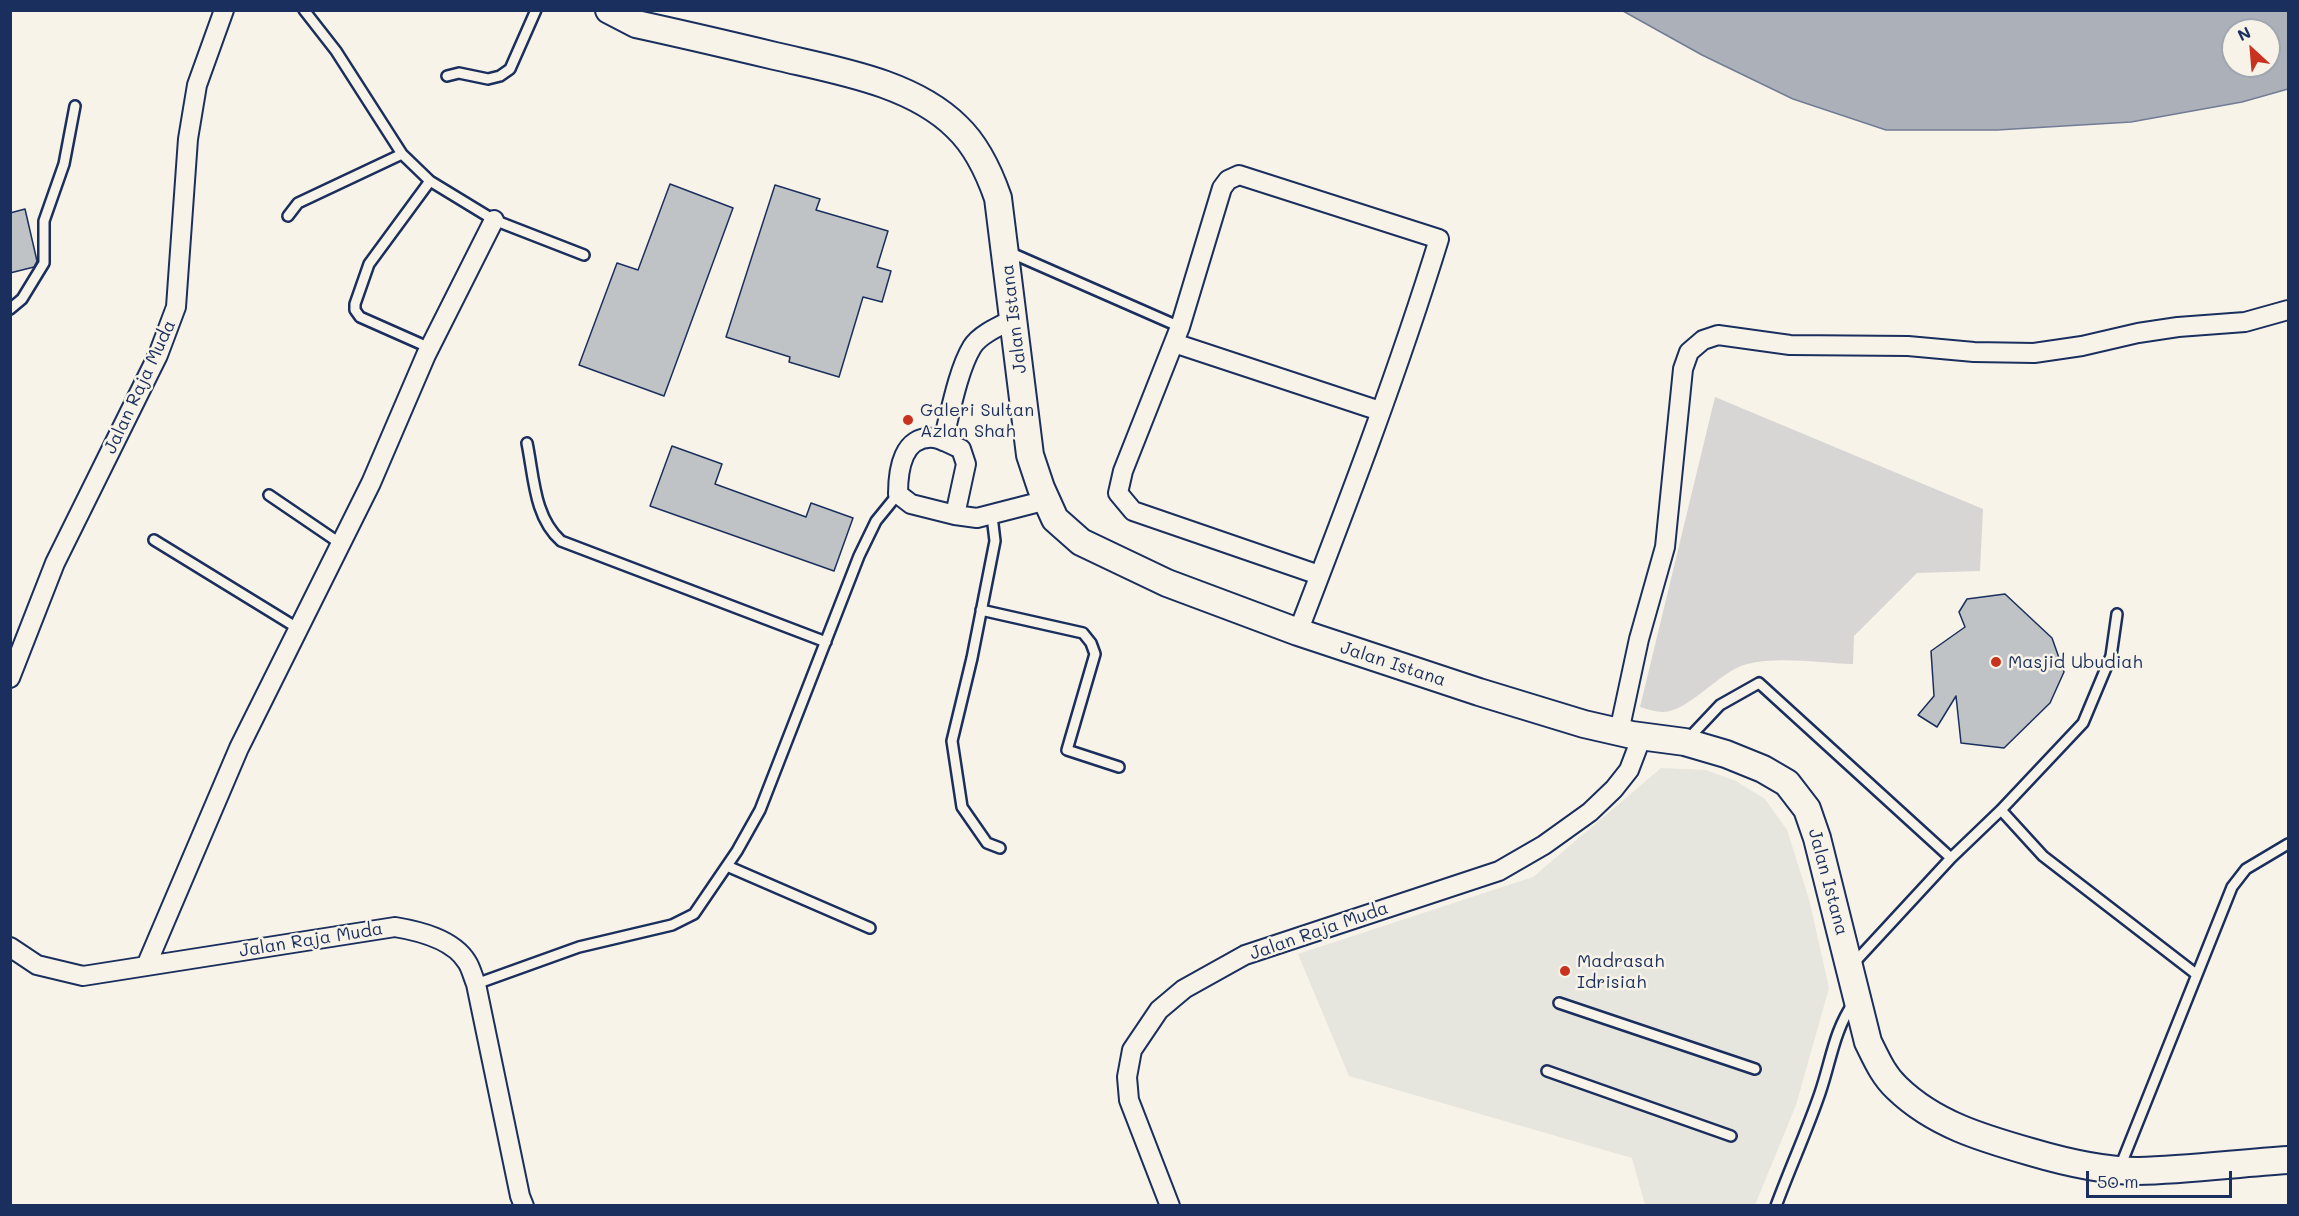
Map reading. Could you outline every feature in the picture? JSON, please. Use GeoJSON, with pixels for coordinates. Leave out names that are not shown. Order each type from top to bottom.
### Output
{"type":"FeatureCollection","features":[{"type":"Feature","properties":{"kind":"street","name":"Jalan Raja Muda"},"geometry":{"type":"LineString","coordinates":[[10,678],[55,563],[158,355],[176,308],[188,139],[197,85],[224,10]]}},
{"type":"Feature","properties":{"kind":"street","name":"Jalan Istana"},"geometry":{"type":"LineString","coordinates":[[609,10],[636,24],[852,74],[894,88],[933,108],[957,127],[989,172],[998,198],[1030,455],[1055,519],[1080,542],[1167,583],[1298,632],[1489,696],[1584,724],[1685,742],[1726,754],[1763,769],[1786,783],[1808,809],[1826,868],[1868,1042],[1879,1065],[1895,1087],[1921,1108],[1976,1136],[2066,1161],[2119,1169],[2137,1171],[2289,1160]]}},
{"type":"Feature","properties":{"kind":"street"},"geometry":{"type":"LineString","coordinates":[[1298,632],[1409,336],[1439,239],[1239,174],[1228,180],[1222,188],[1177,335],[1123,471],[1118,493],[1133,511],[1319,575]]}},
{"type":"Feature","properties":{"kind":"street"},"geometry":{"type":"LineString","coordinates":[[146,966],[239,748],[371,483],[430,348],[494,220]]}},
{"type":"Feature","properties":{"kind":"street","name":"Jalan Raja Muda"},"geometry":{"type":"LineString","coordinates":[[1170,1206],[1129,1100],[1127,1077],[1132,1050],[1143,1030],[1159,1010],[1184,989],[1245,955],[1499,871],[1553,839],[1590,812],[1614,789],[1629,770],[1639,639],[1665,547],[1683,369],[1689,352],[1703,340],[1718,335],[1790,345],[1908,346],[1974,352],[2034,353],[2178,327],[2246,322],[2289,310]]}},
{"type":"Feature","properties":{"kind":"street"},"geometry":{"type":"LineString","coordinates":[[943,441],[964,366],[972,346],[985,335],[1014,319]]}},
{"type":"Feature","properties":{"kind":"street"},"geometry":{"type":"LineString","coordinates":[[1177,335],[1380,411]]}},
{"type":"Feature","properties":{"kind":"street"},"geometry":{"type":"LineString","coordinates":[[954,515],[966,464],[961,449],[936,438],[919,438],[907,449],[898,476],[898,494],[910,504],[954,515],[977,518],[1047,500]]}},
{"type":"Feature","properties":{"kind":"street","name":"Jalan Raja Muda"},"geometry":{"type":"LineString","coordinates":[[10,947],[37,965],[83,976],[395,927],[426,932],[448,945],[466,960],[476,984],[524,1206]]}},
{"type":"Feature","properties":{"kind":"lane"},"geometry":{"type":"LineString","coordinates":[[304,10],[336,51],[402,154],[430,181],[494,220],[584,255]]}},
{"type":"Feature","properties":{"kind":"lane"},"geometry":{"type":"LineString","coordinates":[[447,76],[459,73],[488,79],[500,76],[510,69],[536,10]]}},
{"type":"Feature","properties":{"kind":"lane"},"geometry":{"type":"LineString","coordinates":[[10,309],[22,299],[44,263],[44,221],[64,164],[75,106]]}},
{"type":"Feature","properties":{"kind":"lane"},"geometry":{"type":"LineString","coordinates":[[288,216],[298,203],[402,154]]}},
{"type":"Feature","properties":{"kind":"lane"},"geometry":{"type":"LineString","coordinates":[[430,181],[369,264],[355,303],[355,310],[360,317],[430,348]]}},
{"type":"Feature","properties":{"kind":"lane"},"geometry":{"type":"LineString","coordinates":[[1006,251],[1177,335]]}},
{"type":"Feature","properties":{"kind":"lane"},"geometry":{"type":"LineString","coordinates":[[527,443],[544,520],[551,532],[561,541],[826,642]]}},
{"type":"Feature","properties":{"kind":"lane"},"geometry":{"type":"LineString","coordinates":[[476,984],[579,947],[672,925],[694,914],[727,866],[760,810],[859,556],[876,521],[898,494]]}},
{"type":"Feature","properties":{"kind":"lane"},"geometry":{"type":"LineString","coordinates":[[269,495],[341,544]]}},
{"type":"Feature","properties":{"kind":"lane"},"geometry":{"type":"LineString","coordinates":[[992,516],[995,541],[952,741],[962,807],[987,843],[1000,848]]}},
{"type":"Feature","properties":{"kind":"lane"},"geometry":{"type":"LineString","coordinates":[[154,540],[299,629]]}},
{"type":"Feature","properties":{"kind":"lane"},"geometry":{"type":"LineString","coordinates":[[981,610],[1083,633],[1095,654],[1067,750],[1119,767]]}},
{"type":"Feature","properties":{"kind":"lane"},"geometry":{"type":"LineString","coordinates":[[1849,968],[1951,858],[2001,810],[2083,723],[2111,656],[2117,614]]}},
{"type":"Feature","properties":{"kind":"lane"},"geometry":{"type":"LineString","coordinates":[[1685,742],[1720,705],[1759,683],[1951,858]]}},
{"type":"Feature","properties":{"kind":"lane"},"geometry":{"type":"LineString","coordinates":[[2001,810],[2043,856],[2196,974]]}},
{"type":"Feature","properties":{"kind":"lane"},"geometry":{"type":"LineString","coordinates":[[2119,1169],[2232,887],[2246,869],[2289,844]]}},
{"type":"Feature","properties":{"kind":"lane"},"geometry":{"type":"LineString","coordinates":[[727,866],[870,928]]}},
{"type":"Feature","properties":{"kind":"lane"},"geometry":{"type":"LineString","coordinates":[[1776,1206],[1820,1092],[1842,1018],[1857,998]]}},
{"type":"Feature","properties":{"kind":"lane"},"geometry":{"type":"LineString","coordinates":[[1559,1003],[1755,1069]]}},
{"type":"Feature","properties":{"kind":"lane"},"geometry":{"type":"LineString","coordinates":[[1547,1071],[1731,1136]]}},
{"type":"Feature","properties":{"kind":"shaded area"},"geometry":{"type":"Polygon","coordinates":[[[1623,11],[2288,11],[2288,89],[2242,102],[2131,122],[1997,130],[1886,130],[1793,99],[1702,55],[1623,11]]]}},
{"type":"Feature","properties":{"kind":"shaded area"},"geometry":{"type":"Polygon","coordinates":[[[1715,397],[1983,509],[1980,571],[1917,573],[1854,636],[1853,664],[1772,660],[1747,664],[1725,675],[1683,705],[1673,710],[1657,712],[1640,707],[1715,397]]]}},
{"type":"Feature","properties":{"kind":"shaded area","name":"Madrasah Idrisiah"},"geometry":{"type":"Polygon","coordinates":[[[1661,768],[1706,770],[1736,781],[1765,799],[1787,830],[1809,899],[1829,988],[1796,1105],[1755,1205],[1645,1205],[1632,1158],[1349,1076],[1298,954],[1533,877],[1661,768]]]}},
{"type":"Feature","properties":{"kind":"building"},"geometry":{"type":"Polygon","coordinates":[[[670,184],[733,208],[664,396],[579,365],[617,263],[638,270],[670,184]]]}},
{"type":"Feature","properties":{"kind":"building"},"geometry":{"type":"Polygon","coordinates":[[[775,185],[820,199],[816,210],[888,231],[877,267],[891,271],[882,302],[863,297],[839,377],[789,362],[790,357],[726,337],[775,185]]]}},
{"type":"Feature","properties":{"kind":"building"},"geometry":{"type":"Polygon","coordinates":[[[25,209],[37,261],[34,267],[10,273],[10,213],[25,209]]]}},
{"type":"Feature","properties":{"kind":"building"},"geometry":{"type":"Polygon","coordinates":[[[672,446],[722,464],[715,484],[806,517],[811,503],[853,518],[834,571],[650,506],[672,446]]]}},
{"type":"Feature","properties":{"kind":"building","name":"Masjid Ubudiah"},"geometry":{"type":"Polygon","coordinates":[[[2005,594],[2052,638],[2064,672],[2050,703],[2004,748],[1961,743],[1956,696],[1937,727],[1918,715],[1934,696],[1931,651],[1965,627],[1959,612],[1967,599],[2005,594]]]}},
{"type":"Feature","properties":{"kind":"place","name":"Galeri Sultan Azlan Shah"},"geometry":{"type":"Point","coordinates":[908,420]}},
{"type":"Feature","properties":{"kind":"place","name":"Masjid Ubudiah"},"geometry":{"type":"Point","coordinates":[1996,662]}},
{"type":"Feature","properties":{"kind":"place","name":"Madrasah Idrisiah"},"geometry":{"type":"Point","coordinates":[1565,971]}}]}
